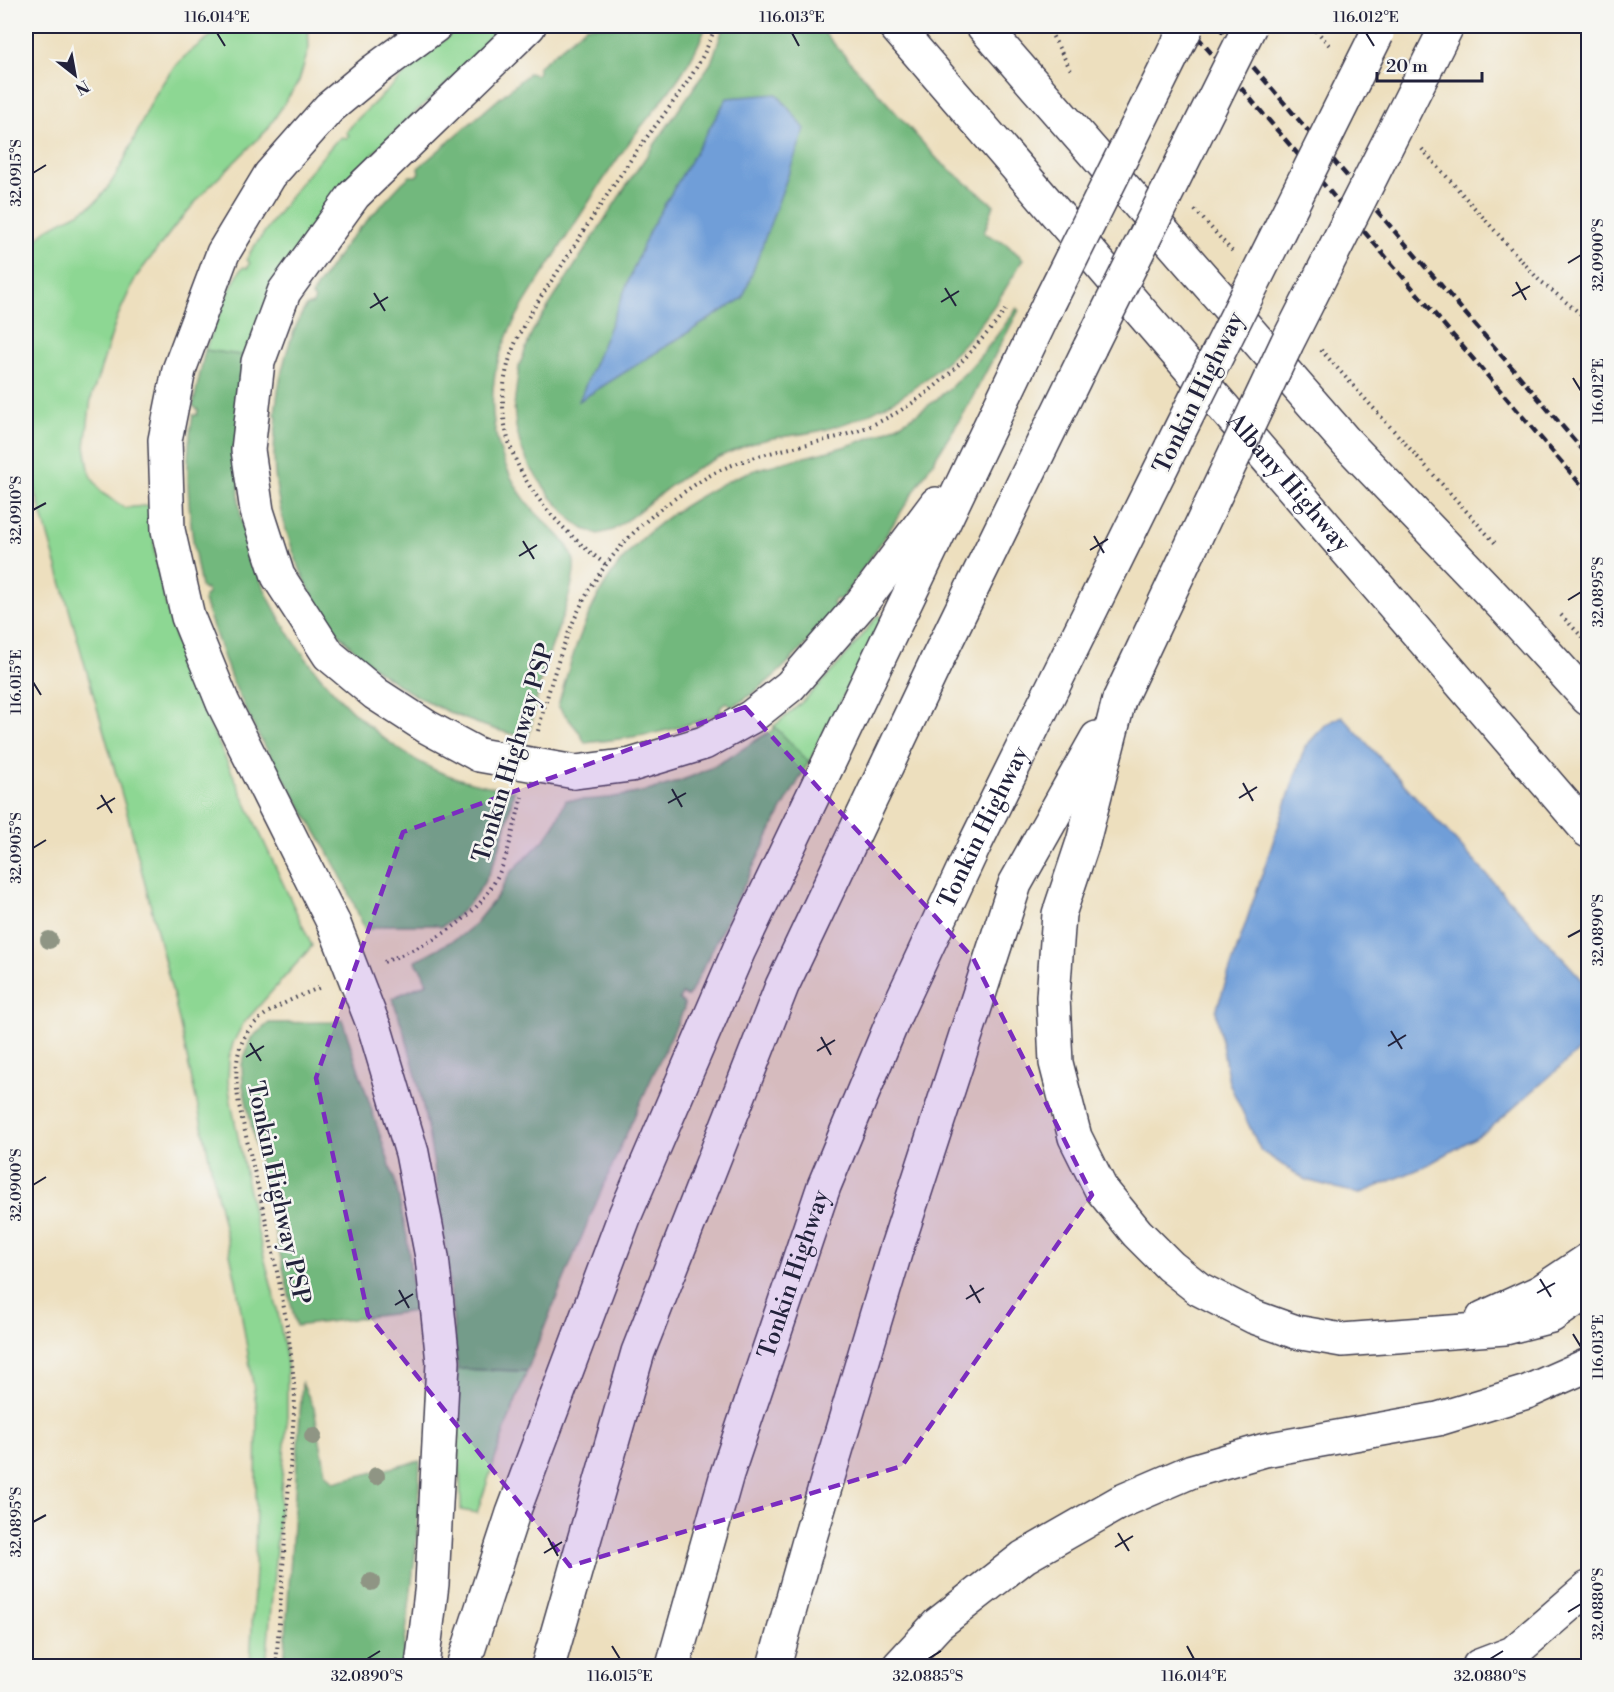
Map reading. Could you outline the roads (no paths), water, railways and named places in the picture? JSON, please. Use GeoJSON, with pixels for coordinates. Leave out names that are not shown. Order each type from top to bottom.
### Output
{"type":"FeatureCollection","features":[{"type":"Feature","properties":{"kind":"main road"},"geometry":{"type":"LineString","coordinates":[[375,70],[413,26]]}},
{"type":"Feature","properties":{"kind":"main road"},"geometry":{"type":"LineString","coordinates":[[422,1666],[432,1584],[443,1362],[432,1257],[414,1164],[375,1029],[334,924],[223,703],[188,617],[168,530],[165,440],[179,370],[223,253],[270,175],[329,108],[375,70],[435,26]]}},
{"type":"Feature","properties":{"kind":"main road"},"geometry":{"type":"LineString","coordinates":[[875,26],[938,74]]}},
{"type":"Feature","properties":{"kind":"main road","name":"Albany Highway"},"geometry":{"type":"LineString","coordinates":[[895,26],[1588,831]]}},
{"type":"Feature","properties":{"kind":"main road"},"geometry":{"type":"LineString","coordinates":[[983,26],[1346,442],[1506,609],[1588,699]]}},
{"type":"Feature","properties":{"kind":"main road"},"geometry":{"type":"LineString","coordinates":[[463,1666],[513,1513],[625,1215],[739,950],[979,445],[1187,26]]}},
{"type":"Feature","properties":{"kind":"main road"},"geometry":{"type":"LineString","coordinates":[[548,1666],[638,1352],[782,986],[935,664],[1250,26]]}},
{"type":"Feature","properties":{"kind":"main road"},"geometry":{"type":"LineString","coordinates":[[774,1666],[895,1253],[1015,884],[1119,700],[1287,343],[1447,26]]}},
{"type":"Feature","properties":{"kind":"main road","name":"Tonkin Highway"},"geometry":{"type":"LineString","coordinates":[[672,1666],[727,1474],[829,1175],[896,1013],[975,844],[1379,30]]}},
{"type":"Feature","properties":{"kind":"main road"},"geometry":{"type":"LineString","coordinates":[[527,31],[354,195],[284,292],[258,362],[248,450],[257,511],[278,576],[329,655],[393,705],[427,727],[479,755],[575,772],[631,765],[704,743],[751,717],[790,686],[860,605],[979,445]]}},
{"type":"Feature","properties":{"kind":"main road"},"geometry":{"type":"LineString","coordinates":[[1119,700],[1083,842],[1059,914],[1053,997],[1056,1063],[1075,1137],[1101,1189],[1137,1233],[1170,1266],[1199,1289],[1254,1317],[1296,1332],[1342,1340],[1505,1328],[1551,1316],[1588,1291]]}},
{"type":"Feature","properties":{"kind":"main road"},"geometry":{"type":"LineString","coordinates":[[1454,1331],[1540,1292],[1588,1260]]}},
{"type":"Feature","properties":{"kind":"main road"},"geometry":{"type":"LineString","coordinates":[[899,1666],[938,1624],[1024,1557],[1120,1502],[1192,1471],[1265,1450],[1438,1419],[1527,1392],[1588,1365]]}},
{"type":"Feature","properties":{"kind":"main road"},"geometry":{"type":"LineString","coordinates":[[1479,1666],[1514,1653],[1588,1588]]}},
{"type":"Feature","properties":{"kind":"water"},"geometry":{"type":"Polygon","coordinates":[[[777,94],[805,129],[743,298],[579,401],[649,231],[727,98],[777,94]]]}},
{"type":"Feature","properties":{"kind":"water"},"geometry":{"type":"Polygon","coordinates":[[[1342,716],[1588,986],[1588,1043],[1487,1131],[1424,1167],[1359,1194],[1306,1180],[1261,1151],[1229,1083],[1216,1011],[1305,747],[1326,724],[1342,716]]]}},
{"type":"Feature","properties":{"kind":"railway"},"geometry":{"type":"LineString","coordinates":[[1188,26],[1588,493]]}},
{"type":"Feature","properties":{"kind":"railway"},"geometry":{"type":"LineString","coordinates":[[1218,26],[1588,456]]}}]}
